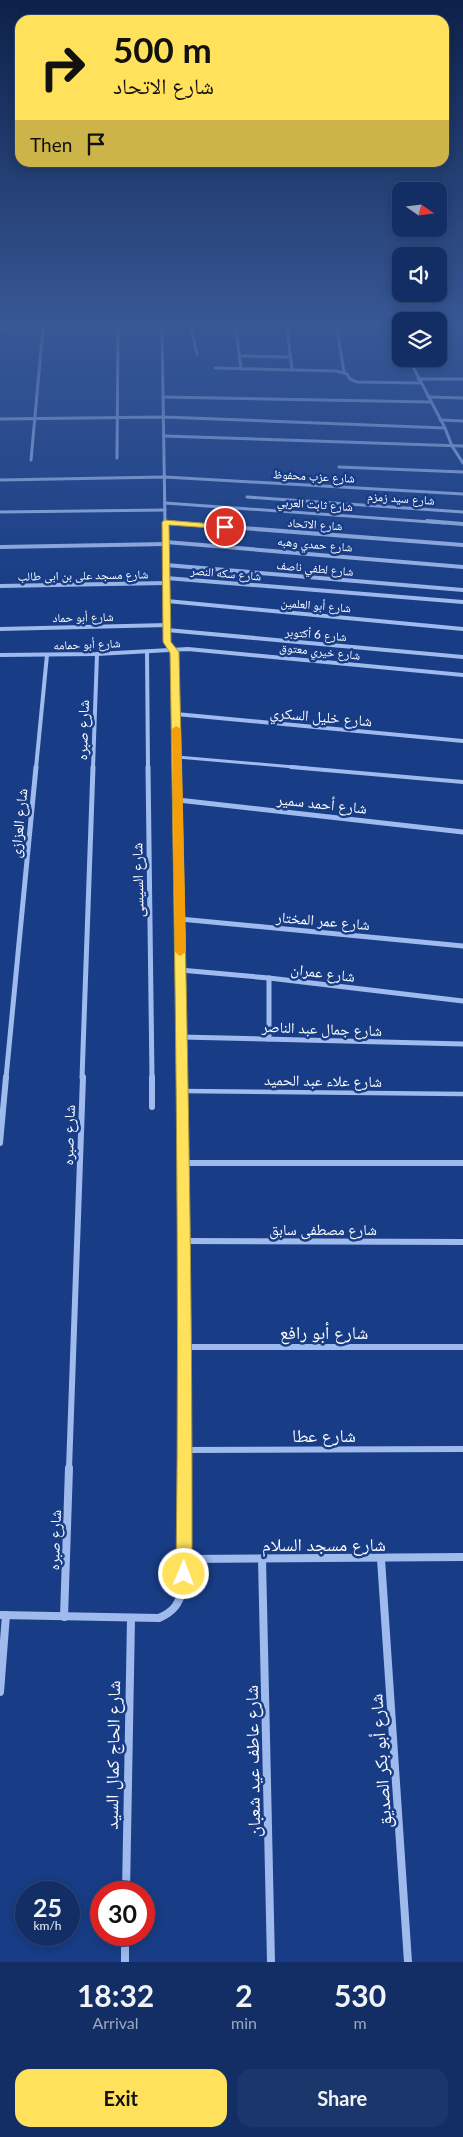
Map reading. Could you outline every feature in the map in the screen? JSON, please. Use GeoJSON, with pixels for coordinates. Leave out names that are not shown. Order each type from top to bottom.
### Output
{"type":"FeatureCollection","features":[{"type":"Feature","properties":{"kind":"street"},"geometry":{"type":"LineString","coordinates":[[31,460],[35,420]]}},
{"type":"Feature","properties":{"kind":"street"},"geometry":{"type":"LineString","coordinates":[[117,420],[117,458]]}},
{"type":"Feature","properties":{"kind":"street"},"geometry":{"type":"LineString","coordinates":[[0,1692],[3,1615],[131,1619],[159,1618],[171,1612],[184,1588],[185,1450],[178,800],[174,650],[167,642],[164,420]]}},
{"type":"Feature","properties":{"kind":"street"},"geometry":{"type":"LineString","coordinates":[[247,420],[445,428]]}},
{"type":"Feature","properties":{"kind":"street"},"geometry":{"type":"LineString","coordinates":[[440,420],[463,421]]}},
{"type":"Feature","properties":{"kind":"street"},"geometry":{"type":"LineString","coordinates":[[440,420],[452,446],[463,463]]}},
{"type":"Feature","properties":{"kind":"street"},"geometry":{"type":"LineString","coordinates":[[164,436],[463,446]]}},
{"type":"Feature","properties":{"kind":"street"},"geometry":{"type":"LineString","coordinates":[[339,467],[463,472]]}},
{"type":"Feature","properties":{"kind":"street","name":"شارع عزب محفوظ"},"geometry":{"type":"LineString","coordinates":[[0,480],[165,477],[463,494]]}},
{"type":"Feature","properties":{"kind":"street","name":"شارع سيد زمزم"},"geometry":{"type":"LineString","coordinates":[[247,498],[463,512]]}},
{"type":"Feature","properties":{"kind":"street","name":"شارع ثابت العربي"},"geometry":{"type":"LineString","coordinates":[[165,504],[463,524]]}},
{"type":"Feature","properties":{"kind":"street"},"geometry":{"type":"LineString","coordinates":[[0,512],[165,510]]}},
{"type":"Feature","properties":{"kind":"street","name":"شارع الاتحاد"},"geometry":{"type":"LineString","coordinates":[[165,522],[463,545]]}},
{"type":"Feature","properties":{"kind":"street","name":"شارع حمدي وهبه"},"geometry":{"type":"LineString","coordinates":[[0,547],[166,543],[463,567]]}},
{"type":"Feature","properties":{"kind":"street","name":"شارع لطفي ناصف"},"geometry":{"type":"LineString","coordinates":[[166,565],[463,590]]}},
{"type":"Feature","properties":{"kind":"street","name":"شارع مسجد على بن ابى طالب"},"geometry":{"type":"LineString","coordinates":[[0,586],[166,580]]}},
{"type":"Feature","properties":{"kind":"street","name":"شارع سكه النصر"},"geometry":{"type":"LineString","coordinates":[[166,580],[463,602]]}},
{"type":"Feature","properties":{"kind":"street","name":"شارع أبو العلمين"},"geometry":{"type":"LineString","coordinates":[[167,601],[463,629]]}},
{"type":"Feature","properties":{"kind":"street","name":"شارع أبو حماد"},"geometry":{"type":"LineString","coordinates":[[0,629],[167,627]]}},
{"type":"Feature","properties":{"kind":"street","name":"شارع 6 أكتوبر"},"geometry":{"type":"LineString","coordinates":[[167,627],[463,657]]}},
{"type":"Feature","properties":{"kind":"street","name":"شارع خيري معتوق"},"geometry":{"type":"LineString","coordinates":[[174,650],[196,649],[463,675]]}},
{"type":"Feature","properties":{"kind":"street","name":"شارع أبو حمامه"},"geometry":{"type":"LineString","coordinates":[[0,655],[97,654],[174,650]]}},
{"type":"Feature","properties":{"kind":"street","name":"شارع السيسى"},"geometry":{"type":"LineString","coordinates":[[147,652],[152,1107]]}},
{"type":"Feature","properties":{"kind":"street","name":"شارع صبره"},"geometry":{"type":"LineString","coordinates":[[64,1617],[97,654]]}},
{"type":"Feature","properties":{"kind":"street","name":"شارع العزازى"},"geometry":{"type":"LineString","coordinates":[[0,1143],[47,655]]}},
{"type":"Feature","properties":{"kind":"street","name":"شارع خليل السكري"},"geometry":{"type":"LineString","coordinates":[[176,714],[463,741]]}},
{"type":"Feature","properties":{"kind":"street","name":"شارع أحمد سمير"},"geometry":{"type":"LineString","coordinates":[[178,800],[463,832]]}},
{"type":"Feature","properties":{"kind":"street","name":"شارع عمر المختار"},"geometry":{"type":"LineString","coordinates":[[180,919],[463,946]]}},
{"type":"Feature","properties":{"kind":"street","name":"شارع عمران"},"geometry":{"type":"LineString","coordinates":[[180,970],[268,978],[463,1001]]}},
{"type":"Feature","properties":{"kind":"street"},"geometry":{"type":"LineString","coordinates":[[268,978],[269,1039]]}},
{"type":"Feature","properties":{"kind":"street","name":"شارع جمال عبد الناصر"},"geometry":{"type":"LineString","coordinates":[[181,1037],[463,1044]]}},
{"type":"Feature","properties":{"kind":"street"},"geometry":{"type":"LineString","coordinates":[[182,1162],[463,1163]]}},
{"type":"Feature","properties":{"kind":"street","name":"شارع مصطفى سابق"},"geometry":{"type":"LineString","coordinates":[[183,1241],[463,1242]]}},
{"type":"Feature","properties":{"kind":"street","name":"شارع أبو رافع"},"geometry":{"type":"LineString","coordinates":[[184,1347],[463,1348]]}},
{"type":"Feature","properties":{"kind":"street","name":"شارع عطا"},"geometry":{"type":"LineString","coordinates":[[185,1450],[463,1449]]}},
{"type":"Feature","properties":{"kind":"street","name":"شارع أبو بكر الصديق"},"geometry":{"type":"LineString","coordinates":[[381,1558],[408,1962]]}},
{"type":"Feature","properties":{"kind":"street","name":"شارع مسجد السلام"},"geometry":{"type":"LineString","coordinates":[[184,1560],[463,1558]]}},
{"type":"Feature","properties":{"kind":"street","name":"شارع عاطف عيد شعبان"},"geometry":{"type":"LineString","coordinates":[[262,1559],[271,1962]]}},
{"type":"Feature","properties":{"kind":"street","name":"شارع الحاج كمال السيد"},"geometry":{"type":"LineString","coordinates":[[126,1881],[131,1619]]}},
{"type":"Feature","properties":{"kind":"street"},"geometry":{"type":"LineString","coordinates":[[125,1962],[126,1946]]}},
{"type":"Feature","properties":{"kind":"lane"},"geometry":{"type":"LineString","coordinates":[[177,757],[463,782]]}},
{"type":"Feature","properties":{"kind":"lane","name":"شارع علاء عبد الحميد"},"geometry":{"type":"LineString","coordinates":[[182,1091],[463,1094]]}},
{"type":"Feature","properties":{"kind":"slow traffic"},"geometry":{"type":"LineString","coordinates":[[176,729],[180,952]]}},
{"type":"Feature","properties":{"kind":"route"},"geometry":{"type":"LineString","coordinates":[[184,1574],[185,1450],[180,919],[175,652],[167,642],[165,522],[225,527]]}}]}
